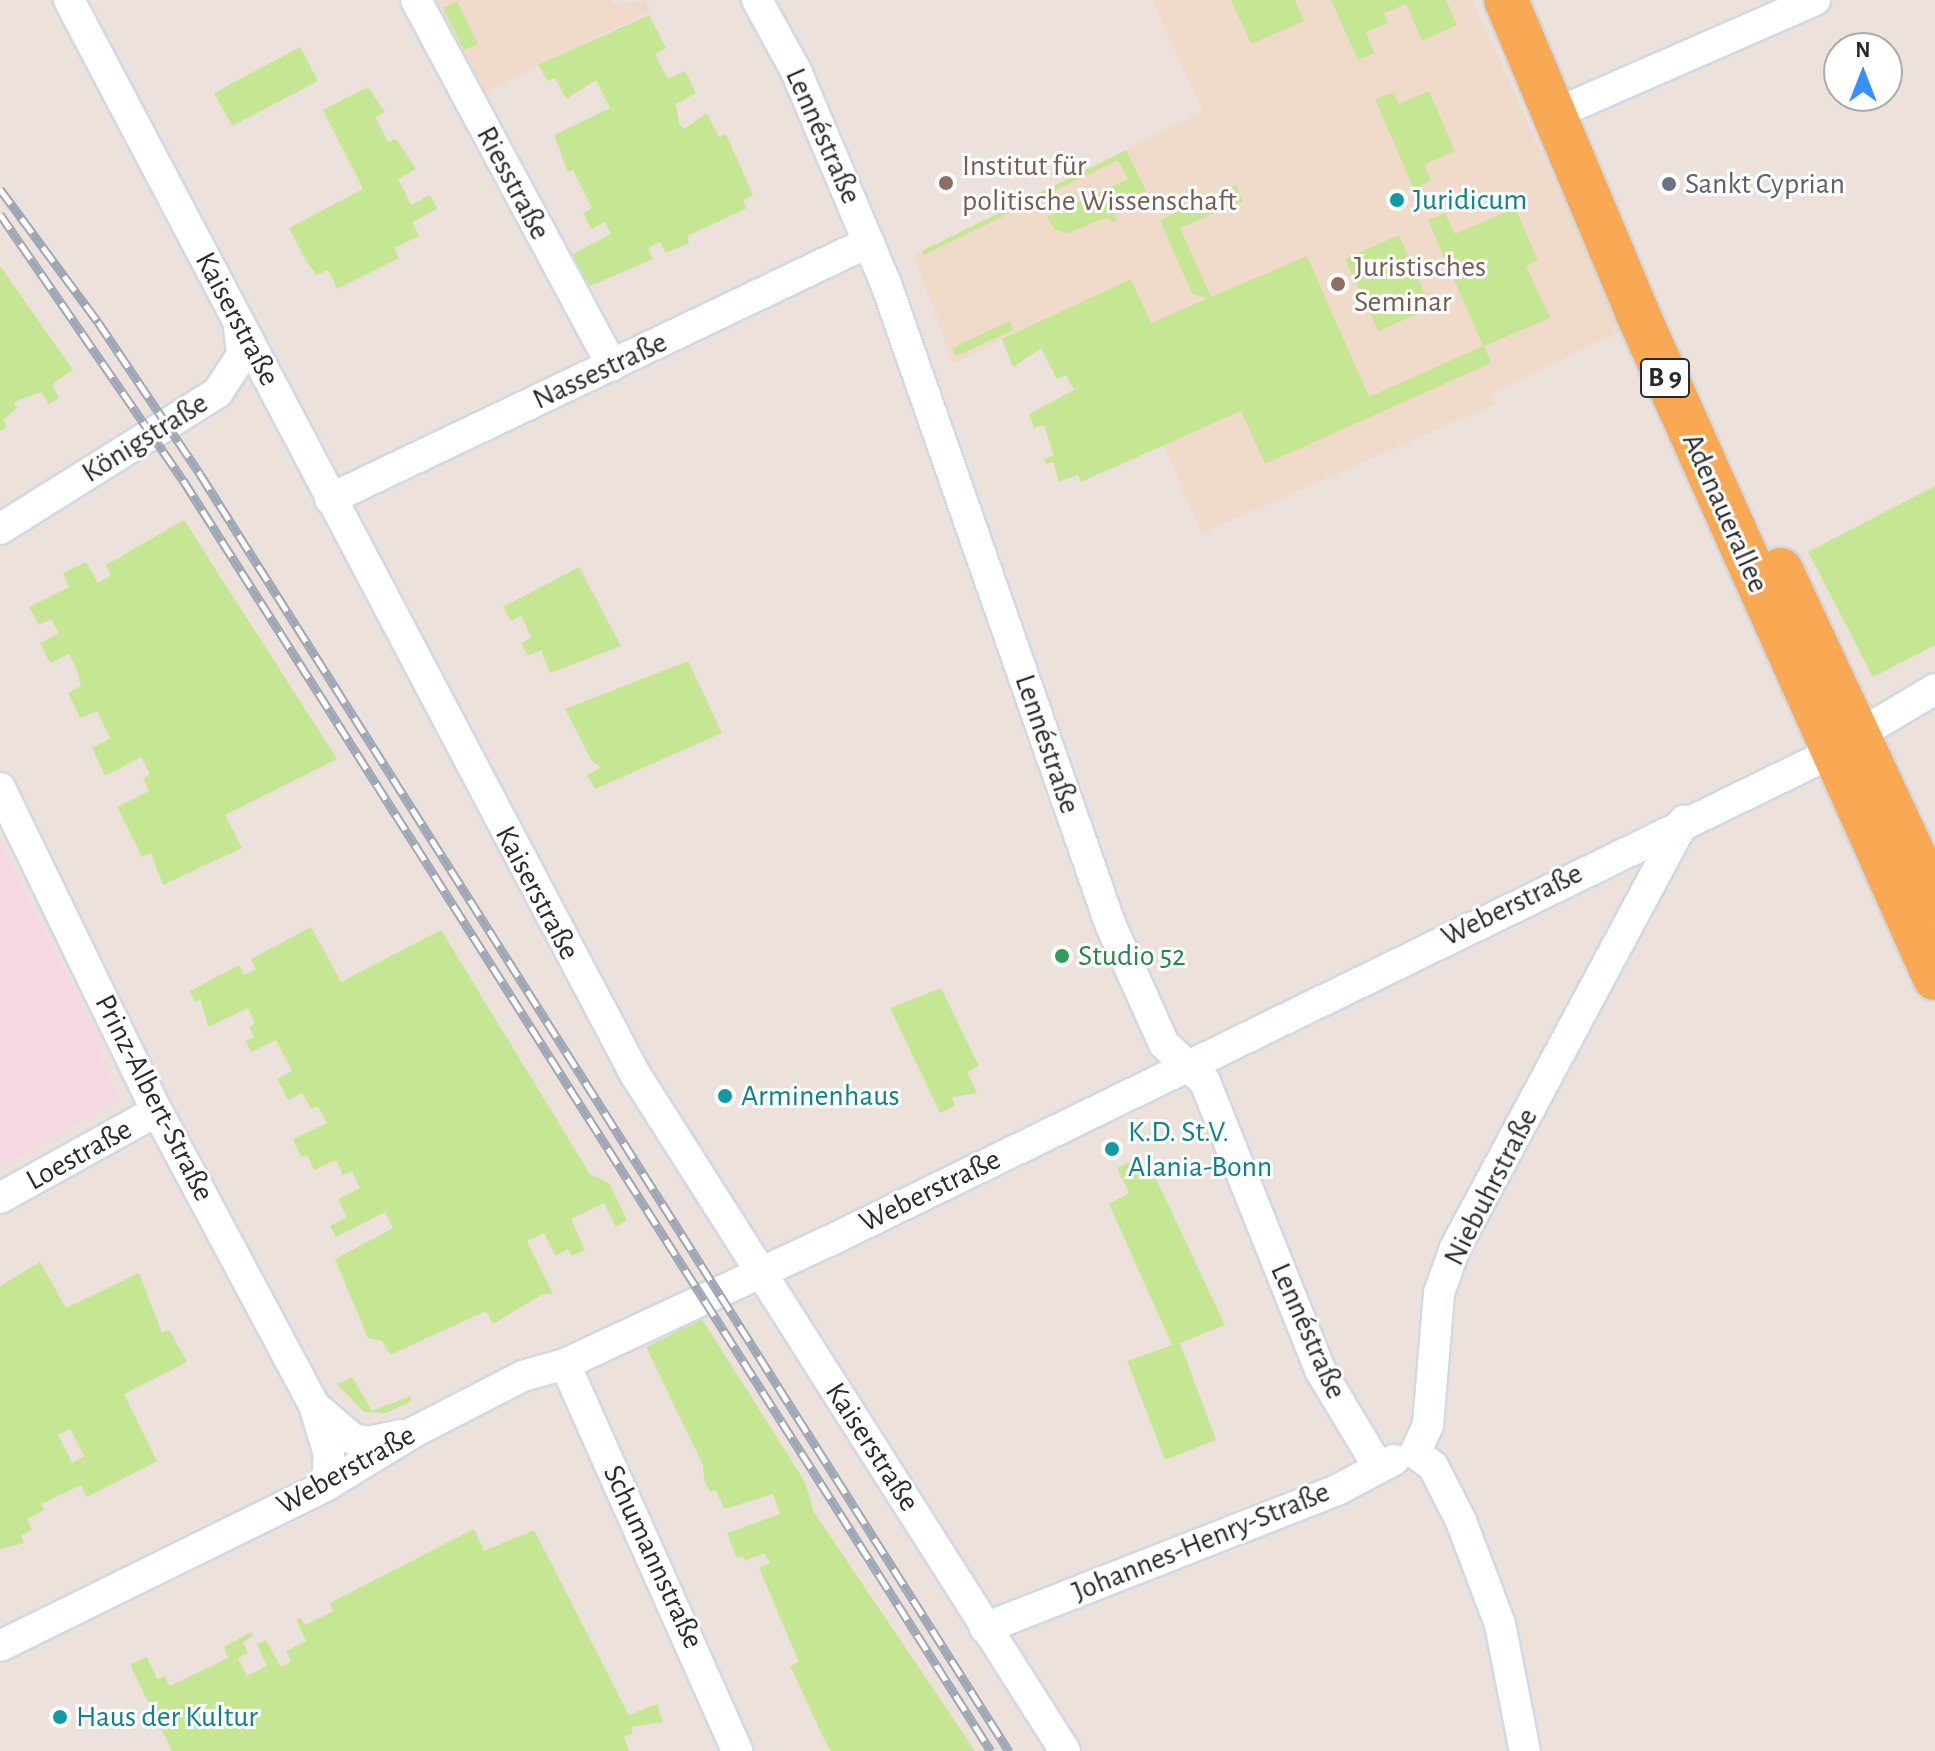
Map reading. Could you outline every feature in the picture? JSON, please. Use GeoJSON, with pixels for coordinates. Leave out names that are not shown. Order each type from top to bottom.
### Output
{"type":"FeatureCollection","features":[{"type":"Feature","properties":{"kind":"main road","name":"Adenauerallee"},"geometry":{"type":"LineString","coordinates":[[1506,0],[1844,742],[1935,901]]}},
{"type":"Feature","properties":{"kind":"main road","name":"Adenauerallee"},"geometry":{"type":"LineString","coordinates":[[1531,0],[1723,444],[1844,742],[1935,978]]}},
{"type":"Feature","properties":{"kind":"street","name":"Kaiserstraße"},"geometry":{"type":"LineString","coordinates":[[69,0],[635,1074],[764,1284],[1065,1751]]}},
{"type":"Feature","properties":{"kind":"street","name":"Riesstraße"},"geometry":{"type":"LineString","coordinates":[[416,0],[612,366]]}},
{"type":"Feature","properties":{"kind":"street","name":"Lennéstraße"},"geometry":{"type":"LineString","coordinates":[[757,0],[796,71],[869,242],[1111,926],[1164,1044],[1205,1082],[1320,1370],[1377,1465]]}},
{"type":"Feature","properties":{"kind":"street"},"geometry":{"type":"LineString","coordinates":[[1575,105],[1815,0]]}},
{"type":"Feature","properties":{"kind":"street","name":"Nassestraße"},"geometry":{"type":"LineString","coordinates":[[330,499],[869,242]]}},
{"type":"Feature","properties":{"kind":"street","name":"Königstraße"},"geometry":{"type":"LineString","coordinates":[[0,529],[218,392],[242,355],[236,317]]}},
{"type":"Feature","properties":{"kind":"street","name":"Weberstraße"},"geometry":{"type":"LineString","coordinates":[[0,1646],[327,1485],[414,1432],[523,1376],[565,1364],[764,1284],[1185,1064],[1844,742],[1935,689]]}},
{"type":"Feature","properties":{"kind":"street","name":"Prinz-Albert-Straße"},"geometry":{"type":"LineString","coordinates":[[0,788],[157,1111],[314,1405],[329,1454],[327,1485]]}},
{"type":"Feature","properties":{"kind":"street","name":"Niebuhrstraße"},"geometry":{"type":"LineString","coordinates":[[1415,1453],[1428,1425],[1439,1293],[1455,1248],[1684,821]]}},
{"type":"Feature","properties":{"kind":"street","name":"Loestraße"},"geometry":{"type":"LineString","coordinates":[[0,1198],[157,1111]]}},
{"type":"Feature","properties":{"kind":"street","name":"Schumannstraße"},"geometry":{"type":"LineString","coordinates":[[565,1364],[737,1751]]}},
{"type":"Feature","properties":{"kind":"street","name":"Prinz-Albert-Straße"},"geometry":{"type":"LineString","coordinates":[[314,1405],[353,1439],[368,1442],[414,1432]]}},
{"type":"Feature","properties":{"kind":"street"},"geometry":{"type":"LineString","coordinates":[[1415,1453],[1433,1466],[1461,1521],[1500,1624],[1525,1751]]}},
{"type":"Feature","properties":{"kind":"street","name":"Johannes-Henry-Straße"},"geometry":{"type":"LineString","coordinates":[[992,1639],[1339,1489],[1377,1465],[1415,1453]]}},
{"type":"Feature","properties":{"kind":"shaded area"},"geometry":{"type":"Polygon","coordinates":[[[416,0],[611,0],[616,4],[645,0],[651,11],[468,100],[416,0]]]}},
{"type":"Feature","properties":{"kind":"shaded area"},"geometry":{"type":"Polygon","coordinates":[[[1152,0],[1472,0],[1623,330],[1491,394],[1495,404],[1202,533],[1164,445],[1241,411],[1180,389],[1131,279],[953,363],[914,255],[1203,112],[1152,0]]]}},
{"type":"Feature","properties":{"kind":"shaded area"},"geometry":{"type":"Polygon","coordinates":[[[0,843],[101,1044],[101,1061],[119,1099],[0,1167],[0,843]]]}},
{"type":"Feature","properties":{"kind":"green space"},"geometry":{"type":"Polygon","coordinates":[[[1231,0],[1295,0],[1304,21],[1251,44],[1231,0]]]}},
{"type":"Feature","properties":{"kind":"green space"},"geometry":{"type":"Polygon","coordinates":[[[1331,0],[1446,0],[1457,25],[1422,41],[1406,4],[1384,13],[1388,23],[1366,32],[1374,53],[1358,60],[1331,0]]]}},
{"type":"Feature","properties":{"kind":"green space"},"geometry":{"type":"Polygon","coordinates":[[[457,1],[478,44],[464,50],[443,8],[457,1]]]}},
{"type":"Feature","properties":{"kind":"green space"},"geometry":{"type":"Polygon","coordinates":[[[649,15],[666,48],[655,54],[668,79],[685,71],[696,93],[676,104],[679,123],[684,129],[707,113],[719,137],[726,134],[753,195],[743,201],[747,208],[687,236],[689,243],[666,253],[660,242],[648,248],[653,259],[588,287],[571,255],[611,234],[605,222],[591,229],[583,213],[592,208],[573,170],[568,172],[554,135],[610,108],[596,80],[566,99],[555,78],[548,81],[538,65],[649,15]]]}},
{"type":"Feature","properties":{"kind":"green space"},"geometry":{"type":"Polygon","coordinates":[[[300,47],[318,81],[232,126],[214,93],[300,47]]]}},
{"type":"Feature","properties":{"kind":"green space"},"geometry":{"type":"Polygon","coordinates":[[[368,87],[385,112],[375,117],[388,142],[396,139],[416,169],[398,179],[411,205],[430,195],[437,209],[412,222],[419,236],[394,248],[399,258],[337,289],[328,270],[317,275],[308,264],[289,228],[363,189],[323,110],[368,87]]]}},
{"type":"Feature","properties":{"kind":"green space"},"geometry":{"type":"Polygon","coordinates":[[[1429,91],[1455,151],[1424,165],[1431,181],[1414,189],[1375,99],[1394,92],[1399,104],[1429,91]]]}},
{"type":"Feature","properties":{"kind":"green space"},"geometry":{"type":"Polygon","coordinates":[[[1126,150],[1146,191],[1111,206],[1117,220],[1111,222],[1108,217],[1068,233],[1055,230],[1047,217],[1128,179],[1118,160],[924,255],[922,251],[1126,150]]]}},
{"type":"Feature","properties":{"kind":"green space"},"geometry":{"type":"Polygon","coordinates":[[[1236,185],[1243,201],[1180,228],[1211,297],[1307,256],[1369,397],[1483,346],[1428,220],[1445,213],[1455,234],[1515,208],[1538,260],[1526,266],[1550,318],[1484,346],[1491,363],[1265,464],[1241,411],[1081,482],[1078,475],[1058,482],[1054,462],[1046,464],[1044,459],[1054,455],[1044,425],[1034,428],[1029,414],[1074,390],[1066,375],[1057,379],[1041,348],[1013,367],[1002,339],[1131,279],[1151,323],[1209,298],[1192,294],[1160,220],[1236,185]]]}},
{"type":"Feature","properties":{"kind":"green space"},"geometry":{"type":"Polygon","coordinates":[[[1399,235],[1431,308],[1378,331],[1345,259],[1399,235]]]}},
{"type":"Feature","properties":{"kind":"green space"},"geometry":{"type":"Polygon","coordinates":[[[0,266],[73,370],[56,381],[53,386],[59,398],[49,404],[41,392],[14,402],[17,408],[3,420],[7,427],[0,431],[0,266]]]}},
{"type":"Feature","properties":{"kind":"green space"},"geometry":{"type":"Polygon","coordinates":[[[1010,321],[1013,330],[956,356],[952,348],[1010,321]]]}},
{"type":"Feature","properties":{"kind":"green space"},"geometry":{"type":"Polygon","coordinates":[[[1935,486],[1935,645],[1873,677],[1808,552],[1935,486]]]}},
{"type":"Feature","properties":{"kind":"green space"},"geometry":{"type":"Polygon","coordinates":[[[184,520],[337,759],[225,815],[242,848],[163,885],[151,853],[142,857],[117,807],[149,791],[143,778],[150,774],[141,757],[105,776],[92,748],[110,738],[97,711],[80,718],[68,693],[81,686],[77,670],[69,654],[50,663],[40,643],[59,633],[51,619],[39,625],[29,607],[69,587],[63,573],[86,562],[98,583],[111,575],[106,565],[184,520]]]}},
{"type":"Feature","properties":{"kind":"green space"},"geometry":{"type":"Polygon","coordinates":[[[579,567],[621,646],[550,673],[541,650],[528,656],[521,643],[531,638],[521,615],[511,621],[503,607],[579,567]]]}},
{"type":"Feature","properties":{"kind":"green space"},"geometry":{"type":"Polygon","coordinates":[[[688,661],[722,733],[595,789],[587,775],[601,767],[592,761],[565,709],[688,661]]]}},
{"type":"Feature","properties":{"kind":"green space"},"geometry":{"type":"Polygon","coordinates":[[[311,927],[341,982],[441,930],[590,1174],[609,1183],[627,1220],[616,1227],[604,1203],[571,1219],[585,1250],[572,1256],[568,1249],[556,1256],[544,1233],[527,1241],[553,1294],[543,1294],[493,1324],[486,1311],[390,1355],[382,1341],[368,1338],[335,1259],[393,1228],[385,1212],[336,1237],[330,1226],[347,1217],[338,1199],[360,1188],[352,1171],[343,1175],[336,1160],[314,1170],[307,1155],[301,1157],[293,1139],[327,1123],[318,1106],[311,1109],[302,1093],[288,1100],[277,1079],[292,1071],[276,1040],[251,1052],[245,1041],[254,1037],[249,1027],[255,1023],[248,1008],[208,1027],[201,1000],[195,1002],[190,991],[239,965],[244,975],[256,969],[251,959],[311,927]]]}},
{"type":"Feature","properties":{"kind":"green space"},"geometry":{"type":"Polygon","coordinates":[[[941,988],[979,1066],[967,1072],[977,1093],[952,1097],[955,1106],[940,1113],[890,1008],[941,988]]]}},
{"type":"Feature","properties":{"kind":"green space"},"geometry":{"type":"Polygon","coordinates":[[[1132,1161],[1136,1168],[1148,1162],[1225,1325],[1180,1343],[1216,1440],[1165,1460],[1127,1361],[1172,1345],[1109,1204],[1129,1193],[1117,1168],[1132,1161]]]}},
{"type":"Feature","properties":{"kind":"green space"},"geometry":{"type":"Polygon","coordinates":[[[40,1262],[66,1308],[139,1273],[162,1333],[169,1330],[187,1362],[124,1394],[157,1461],[87,1497],[81,1485],[41,1504],[44,1510],[27,1519],[32,1530],[21,1536],[24,1543],[0,1549],[0,1286],[40,1262]],[[70,1429],[58,1435],[72,1463],[84,1456],[70,1429]]]}},
{"type":"Feature","properties":{"kind":"green space"},"geometry":{"type":"Polygon","coordinates":[[[702,1319],[805,1482],[814,1512],[975,1751],[832,1751],[828,1747],[790,1666],[799,1662],[759,1568],[770,1563],[764,1553],[745,1561],[743,1556],[737,1558],[727,1533],[780,1514],[773,1494],[724,1509],[716,1490],[710,1492],[704,1480],[703,1465],[646,1347],[702,1319]]]}},
{"type":"Feature","properties":{"kind":"green space"},"geometry":{"type":"Polygon","coordinates":[[[352,1377],[372,1411],[410,1396],[412,1401],[386,1413],[364,1412],[337,1384],[352,1377]]]}},
{"type":"Feature","properties":{"kind":"green space"},"geometry":{"type":"Polygon","coordinates":[[[474,1529],[484,1551],[534,1530],[629,1715],[657,1704],[663,1722],[631,1727],[633,1733],[624,1737],[629,1751],[172,1751],[130,1665],[147,1657],[157,1679],[164,1676],[170,1686],[228,1658],[224,1647],[251,1632],[253,1636],[243,1642],[248,1653],[238,1658],[247,1676],[267,1666],[257,1644],[266,1640],[281,1667],[291,1661],[286,1651],[306,1641],[296,1620],[301,1618],[305,1625],[333,1611],[330,1603],[474,1529]]]}},
{"type":"Feature","properties":{"kind":"railway"},"geometry":{"type":"LineString","coordinates":[[0,189],[98,322],[200,474],[1009,1751]]}},
{"type":"Feature","properties":{"kind":"railway"},"geometry":{"type":"LineString","coordinates":[[0,214],[183,480],[991,1751]]}},
{"type":"Feature","properties":{"kind":"place","name":"Institut für politische Wissenschaft"},"geometry":{"type":"Point","coordinates":[946,183]}},
{"type":"Feature","properties":{"kind":"place","name":"Sankt Cyprian"},"geometry":{"type":"Point","coordinates":[1669,184]}},
{"type":"Feature","properties":{"kind":"place","name":"Juridicum"},"geometry":{"type":"Point","coordinates":[1397,200]}},
{"type":"Feature","properties":{"kind":"place","name":"Juristisches Seminar"},"geometry":{"type":"Point","coordinates":[1338,284]}},
{"type":"Feature","properties":{"kind":"place","name":"Studio 52"},"geometry":{"type":"Point","coordinates":[1062,956]}},
{"type":"Feature","properties":{"kind":"place","name":"Arminenhaus"},"geometry":{"type":"Point","coordinates":[725,1096]}},
{"type":"Feature","properties":{"kind":"place","name":"K.D. St.V. Alania-Bonn"},"geometry":{"type":"Point","coordinates":[1112,1149]}},
{"type":"Feature","properties":{"kind":"place","name":"Haus der Kultur"},"geometry":{"type":"Point","coordinates":[60,1717]}}]}
